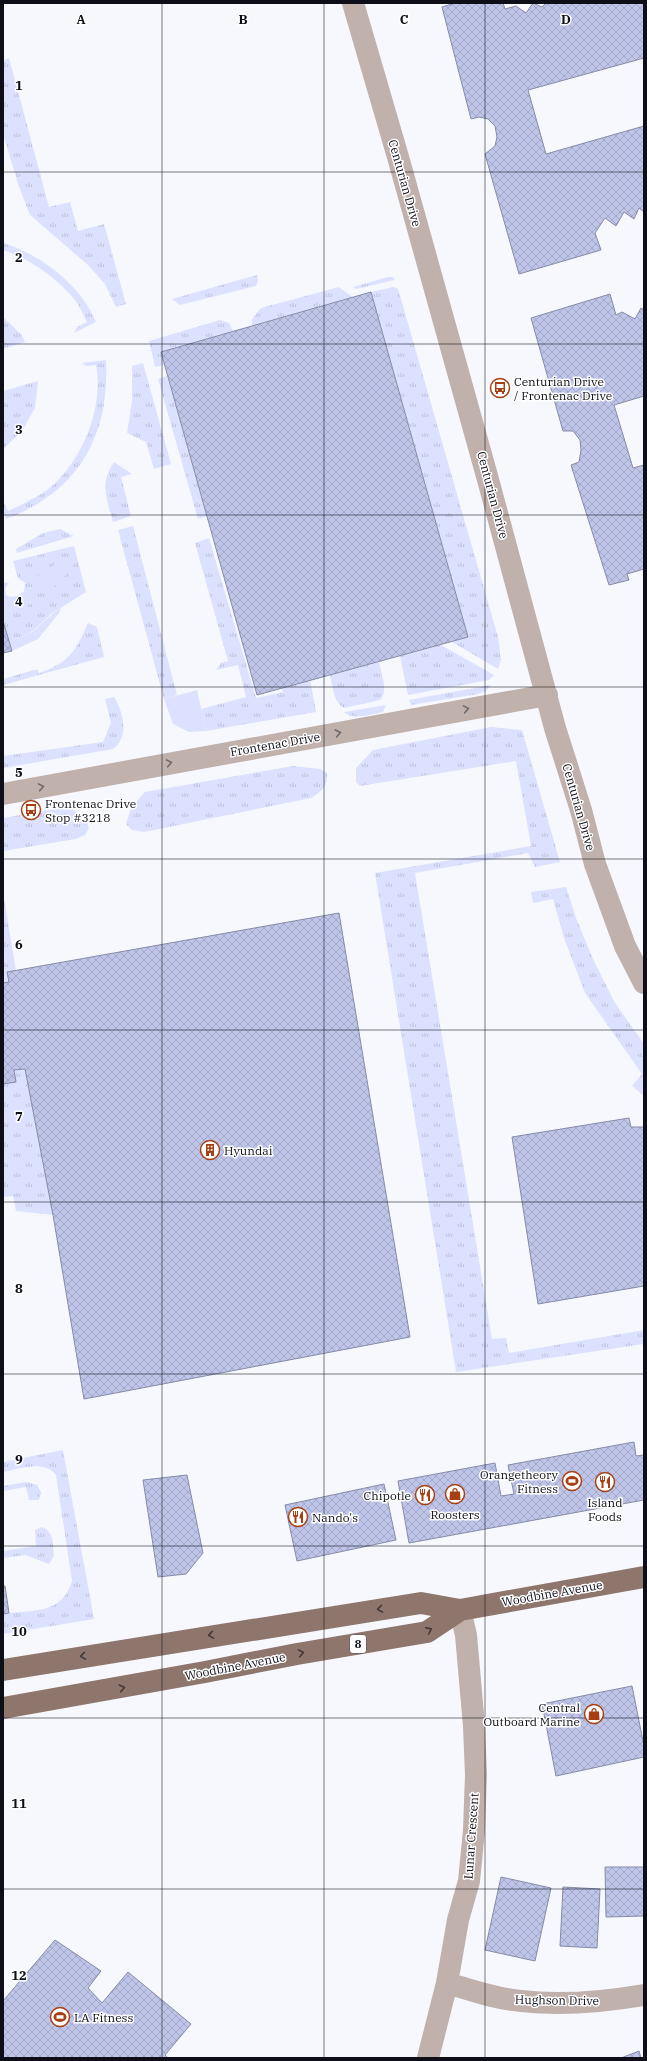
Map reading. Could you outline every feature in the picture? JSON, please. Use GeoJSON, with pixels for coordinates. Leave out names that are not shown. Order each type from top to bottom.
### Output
{"type":"FeatureCollection","features":[{"type":"Feature","properties":{"kind":"main road","name":"Woodbine Avenue"},"geometry":{"type":"LineString","coordinates":[[3,1670],[421,1603],[460,1610],[644,1577]]}},
{"type":"Feature","properties":{"kind":"main road","name":"Woodbine Avenue"},"geometry":{"type":"LineString","coordinates":[[3,1708],[190,1675],[297,1654],[427,1632],[460,1610]]}},
{"type":"Feature","properties":{"kind":"street","name":"Centurian Drive"},"geometry":{"type":"LineString","coordinates":[[353,3],[440,304],[547,694],[554,728],[581,810],[595,864],[625,946],[644,983]]}},
{"type":"Feature","properties":{"kind":"street","name":"Frontenac Drive"},"geometry":{"type":"LineString","coordinates":[[3,794],[547,694]]}},
{"type":"Feature","properties":{"kind":"street","name":"Lunar Crescent"},"geometry":{"type":"LineString","coordinates":[[428,2058],[447,1983],[458,1920],[469,1881],[475,1798],[474,1726],[466,1635],[460,1610]]}},
{"type":"Feature","properties":{"kind":"street","name":"Hughson Drive"},"geometry":{"type":"LineString","coordinates":[[447,1983],[522,2002],[607,2002],[644,1995]]}},
{"type":"Feature","properties":{"kind":"green space"},"geometry":{"type":"Polygon","coordinates":[[[9,58],[49,207],[70,202],[78,231],[104,224],[126,304],[116,307],[105,284],[88,265],[30,215],[19,187],[3,134],[3,61],[9,58]]]}},
{"type":"Feature","properties":{"kind":"green space"},"geometry":{"type":"Polygon","coordinates":[[[3,243],[31,255],[58,273],[80,296],[89,308],[96,322],[74,333],[77,327],[87,322],[75,300],[60,284],[42,270],[23,258],[3,250],[3,243]]]}},
{"type":"Feature","properties":{"kind":"green space"},"geometry":{"type":"Polygon","coordinates":[[[257,275],[258,282],[256,286],[180,305],[172,299],[257,275]]]}},
{"type":"Feature","properties":{"kind":"green space"},"geometry":{"type":"Polygon","coordinates":[[[388,277],[393,277],[395,280],[356,289],[353,287],[388,277]]]}},
{"type":"Feature","properties":{"kind":"green space"},"geometry":{"type":"Polygon","coordinates":[[[339,287],[352,297],[252,326],[252,319],[261,308],[339,287]]]}},
{"type":"Feature","properties":{"kind":"green space"},"geometry":{"type":"Polygon","coordinates":[[[393,287],[397,288],[399,292],[498,637],[501,660],[498,669],[452,642],[468,637],[371,292],[393,287]]]}},
{"type":"Feature","properties":{"kind":"green space"},"geometry":{"type":"Polygon","coordinates":[[[3,317],[22,335],[25,342],[3,349],[3,317]]]}},
{"type":"Feature","properties":{"kind":"green space"},"geometry":{"type":"Polygon","coordinates":[[[220,320],[229,323],[233,331],[161,352],[164,365],[155,367],[149,341],[220,320]]]}},
{"type":"Feature","properties":{"kind":"green space"},"geometry":{"type":"Polygon","coordinates":[[[106,360],[106,388],[102,413],[95,437],[84,458],[70,477],[53,493],[31,508],[6,519],[3,511],[3,501],[8,511],[36,497],[51,487],[73,462],[94,415],[97,398],[98,381],[96,365],[86,366],[82,363],[106,360]]]}},
{"type":"Feature","properties":{"kind":"green space"},"geometry":{"type":"Polygon","coordinates":[[[143,363],[171,464],[154,469],[146,442],[127,433],[132,401],[132,366],[143,363]]]}},
{"type":"Feature","properties":{"kind":"green space"},"geometry":{"type":"Polygon","coordinates":[[[167,376],[207,516],[198,519],[158,379],[167,376]]]}},
{"type":"Feature","properties":{"kind":"green space"},"geometry":{"type":"Polygon","coordinates":[[[38,381],[35,408],[22,431],[3,449],[3,391],[38,381]]]}},
{"type":"Feature","properties":{"kind":"green space"},"geometry":{"type":"Polygon","coordinates":[[[114,462],[132,474],[121,477],[131,516],[113,522],[107,499],[106,485],[109,470],[114,462]]]}},
{"type":"Feature","properties":{"kind":"green space"},"geometry":{"type":"Polygon","coordinates":[[[133,526],[177,695],[164,699],[118,530],[133,526]]]}},
{"type":"Feature","properties":{"kind":"green space"},"geometry":{"type":"Polygon","coordinates":[[[60,529],[74,536],[17,553],[16,549],[43,533],[60,529]]]}},
{"type":"Feature","properties":{"kind":"green space"},"geometry":{"type":"Polygon","coordinates":[[[209,538],[256,698],[283,692],[282,688],[310,680],[316,712],[206,731],[201,709],[246,697],[238,665],[216,670],[221,663],[228,661],[195,543],[209,538]]]}},
{"type":"Feature","properties":{"kind":"green space"},"geometry":{"type":"Polygon","coordinates":[[[74,546],[86,592],[51,614],[34,630],[24,636],[9,641],[3,621],[3,612],[11,609],[31,593],[24,591],[25,583],[18,578],[13,561],[74,546]]]}},
{"type":"Feature","properties":{"kind":"green space"},"geometry":{"type":"Polygon","coordinates":[[[60,561],[65,562],[69,571],[59,583],[51,589],[44,589],[39,583],[38,576],[41,571],[49,569],[60,561]]]}},
{"type":"Feature","properties":{"kind":"green space"},"geometry":{"type":"Polygon","coordinates":[[[3,582],[9,583],[5,588],[6,595],[11,597],[24,591],[31,593],[34,599],[24,609],[17,612],[11,609],[3,612],[3,582]]]}},
{"type":"Feature","properties":{"kind":"green space"},"geometry":{"type":"Polygon","coordinates":[[[61,608],[59,613],[38,639],[12,651],[9,641],[32,632],[61,608]]]}},
{"type":"Feature","properties":{"kind":"green space"},"geometry":{"type":"Polygon","coordinates":[[[88,623],[97,627],[104,657],[3,685],[3,679],[34,670],[38,670],[39,673],[58,665],[65,660],[75,649],[88,623]]]}},
{"type":"Feature","properties":{"kind":"green space"},"geometry":{"type":"Polygon","coordinates":[[[441,645],[494,675],[489,680],[408,695],[400,656],[441,645]]]}},
{"type":"Feature","properties":{"kind":"green space"},"geometry":{"type":"Polygon","coordinates":[[[379,662],[384,687],[383,696],[380,700],[344,708],[340,705],[334,693],[330,675],[379,662]]]}},
{"type":"Feature","properties":{"kind":"green space"},"geometry":{"type":"Polygon","coordinates":[[[491,685],[486,691],[478,694],[411,705],[409,700],[491,685]]]}},
{"type":"Feature","properties":{"kind":"green space"},"geometry":{"type":"Polygon","coordinates":[[[197,690],[206,731],[189,732],[173,724],[164,699],[197,690]]]}},
{"type":"Feature","properties":{"kind":"green space"},"geometry":{"type":"Polygon","coordinates":[[[114,697],[122,716],[123,731],[122,738],[113,749],[3,768],[3,756],[103,742],[111,723],[105,699],[114,697]]]}},
{"type":"Feature","properties":{"kind":"green space"},"geometry":{"type":"Polygon","coordinates":[[[386,705],[383,712],[368,715],[352,716],[344,712],[386,705]]]}},
{"type":"Feature","properties":{"kind":"green space"},"geometry":{"type":"Polygon","coordinates":[[[491,727],[522,730],[560,862],[535,867],[528,853],[415,873],[492,1339],[506,1338],[509,1353],[644,1330],[644,1344],[456,1372],[375,873],[531,846],[516,761],[360,786],[356,782],[356,768],[373,750],[491,727]]]}},
{"type":"Feature","properties":{"kind":"green space"},"geometry":{"type":"Polygon","coordinates":[[[293,766],[320,769],[327,773],[324,788],[311,798],[144,832],[132,830],[126,824],[131,808],[145,792],[293,766]]]}},
{"type":"Feature","properties":{"kind":"green space"},"geometry":{"type":"Polygon","coordinates":[[[65,807],[77,812],[83,817],[89,828],[85,835],[76,839],[3,851],[3,818],[65,807]]]}},
{"type":"Feature","properties":{"kind":"green space"},"geometry":{"type":"Polygon","coordinates":[[[566,887],[576,918],[593,959],[615,1003],[644,1044],[644,1096],[632,1086],[642,1074],[585,993],[564,938],[553,899],[533,903],[531,892],[566,887]]]}},
{"type":"Feature","properties":{"kind":"green space"},"geometry":{"type":"Polygon","coordinates":[[[3,892],[16,971],[7,972],[9,982],[3,983],[3,892]]]}},
{"type":"Feature","properties":{"kind":"green space"},"geometry":{"type":"Polygon","coordinates":[[[25,1069],[53,1215],[16,1211],[13,1196],[3,1197],[3,1084],[16,1082],[14,1070],[25,1069]]]}},
{"type":"Feature","properties":{"kind":"green space"},"geometry":{"type":"Polygon","coordinates":[[[63,1450],[94,1619],[3,1634],[3,1614],[35,1611],[53,1606],[61,1600],[72,1581],[56,1475],[45,1467],[38,1466],[24,1467],[3,1472],[3,1462],[63,1450]]]}},
{"type":"Feature","properties":{"kind":"green space"},"geometry":{"type":"Polygon","coordinates":[[[26,1482],[37,1485],[41,1492],[39,1500],[29,1500],[26,1487],[3,1491],[3,1486],[26,1482]]]}},
{"type":"Feature","properties":{"kind":"green space"},"geometry":{"type":"Polygon","coordinates":[[[42,1527],[49,1532],[53,1543],[54,1556],[49,1564],[25,1555],[3,1558],[3,1551],[36,1546],[35,1530],[42,1527]]]}},
{"type":"Feature","properties":{"kind":"building"},"geometry":{"type":"Polygon","coordinates":[[[455,3],[503,3],[505,9],[516,6],[526,13],[533,3],[542,7],[546,3],[644,3],[644,58],[528,90],[546,154],[644,126],[644,212],[639,208],[634,219],[624,212],[616,226],[605,218],[595,233],[601,250],[519,274],[485,154],[495,146],[497,137],[495,126],[488,119],[479,117],[471,119],[442,7],[455,3]]]}},
{"type":"Feature","properties":{"kind":"building"},"geometry":{"type":"Polygon","coordinates":[[[371,292],[468,637],[257,695],[161,352],[371,292]]]}},
{"type":"Feature","properties":{"kind":"building"},"geometry":{"type":"Polygon","coordinates":[[[610,294],[616,315],[622,312],[635,319],[641,308],[644,310],[644,396],[614,405],[633,468],[644,465],[644,569],[627,574],[629,580],[609,585],[571,465],[579,462],[581,450],[580,440],[573,431],[563,431],[531,318],[610,294]]]}},
{"type":"Feature","properties":{"kind":"building"},"geometry":{"type":"Polygon","coordinates":[[[3,621],[12,651],[3,653],[3,621]]]}},
{"type":"Feature","properties":{"kind":"building","name":"Hyundai"},"geometry":{"type":"Polygon","coordinates":[[[339,913],[410,1337],[84,1399],[53,1215],[25,1069],[14,1070],[16,1082],[3,1084],[3,983],[9,982],[7,972],[339,913]]]}},
{"type":"Feature","properties":{"kind":"building"},"geometry":{"type":"Polygon","coordinates":[[[629,1118],[631,1127],[644,1127],[644,1286],[538,1304],[512,1137],[629,1118]]]}},
{"type":"Feature","properties":{"kind":"building"},"geometry":{"type":"Polygon","coordinates":[[[634,1442],[636,1456],[644,1455],[644,1500],[409,1543],[398,1481],[495,1463],[501,1496],[514,1494],[508,1465],[634,1442]]]}},
{"type":"Feature","properties":{"kind":"building"},"geometry":{"type":"Polygon","coordinates":[[[187,1475],[203,1553],[186,1574],[158,1577],[143,1480],[187,1475]]]}},
{"type":"Feature","properties":{"kind":"building"},"geometry":{"type":"Polygon","coordinates":[[[384,1484],[396,1540],[297,1561],[285,1505],[384,1484]]]}},
{"type":"Feature","properties":{"kind":"building"},"geometry":{"type":"Polygon","coordinates":[[[3,1586],[5,1586],[9,1613],[3,1614],[3,1586]]]}},
{"type":"Feature","properties":{"kind":"building"},"geometry":{"type":"Polygon","coordinates":[[[632,1686],[644,1746],[644,1757],[556,1776],[542,1704],[632,1686]]]}},
{"type":"Feature","properties":{"kind":"building"},"geometry":{"type":"Polygon","coordinates":[[[605,1867],[644,1867],[644,1916],[606,1917],[605,1867]]]}},
{"type":"Feature","properties":{"kind":"building"},"geometry":{"type":"Polygon","coordinates":[[[501,1877],[551,1888],[535,1961],[485,1950],[501,1877]]]}},
{"type":"Feature","properties":{"kind":"building"},"geometry":{"type":"Polygon","coordinates":[[[563,1887],[600,1889],[597,1948],[560,1946],[563,1887]]]}},
{"type":"Feature","properties":{"kind":"building"},"geometry":{"type":"Polygon","coordinates":[[[55,1940],[101,1971],[88,1988],[102,2003],[128,1972],[191,2024],[165,2055],[168,2058],[3,2058],[3,2001],[55,1940]]]}},
{"type":"Feature","properties":{"kind":"building"},"geometry":{"type":"Polygon","coordinates":[[[639,2051],[641,2058],[621,2058],[639,2051]]]}},
{"type":"Feature","properties":{"kind":"place","name":"Centurian Drive / Frontenac Drive"},"geometry":{"type":"Point","coordinates":[500,388]}},
{"type":"Feature","properties":{"kind":"place","name":"Frontenac Drive Stop #3218"},"geometry":{"type":"Point","coordinates":[31,810]}},
{"type":"Feature","properties":{"kind":"place","name":"Hyundai"},"geometry":{"type":"Point","coordinates":[210,1150]}},
{"type":"Feature","properties":{"kind":"place","name":"Orangetheory Fitness"},"geometry":{"type":"Point","coordinates":[572,1481]}},
{"type":"Feature","properties":{"kind":"place","name":"Island Foods"},"geometry":{"type":"Point","coordinates":[605,1482]}},
{"type":"Feature","properties":{"kind":"place","name":"Roosters"},"geometry":{"type":"Point","coordinates":[455,1494]}},
{"type":"Feature","properties":{"kind":"place","name":"Chipotle"},"geometry":{"type":"Point","coordinates":[425,1495]}},
{"type":"Feature","properties":{"kind":"place","name":"Nando's"},"geometry":{"type":"Point","coordinates":[298,1517]}},
{"type":"Feature","properties":{"kind":"place","name":"Central Outboard Marine"},"geometry":{"type":"Point","coordinates":[594,1714]}},
{"type":"Feature","properties":{"kind":"place","name":"LA Fitness"},"geometry":{"type":"Point","coordinates":[60,2017]}}]}
